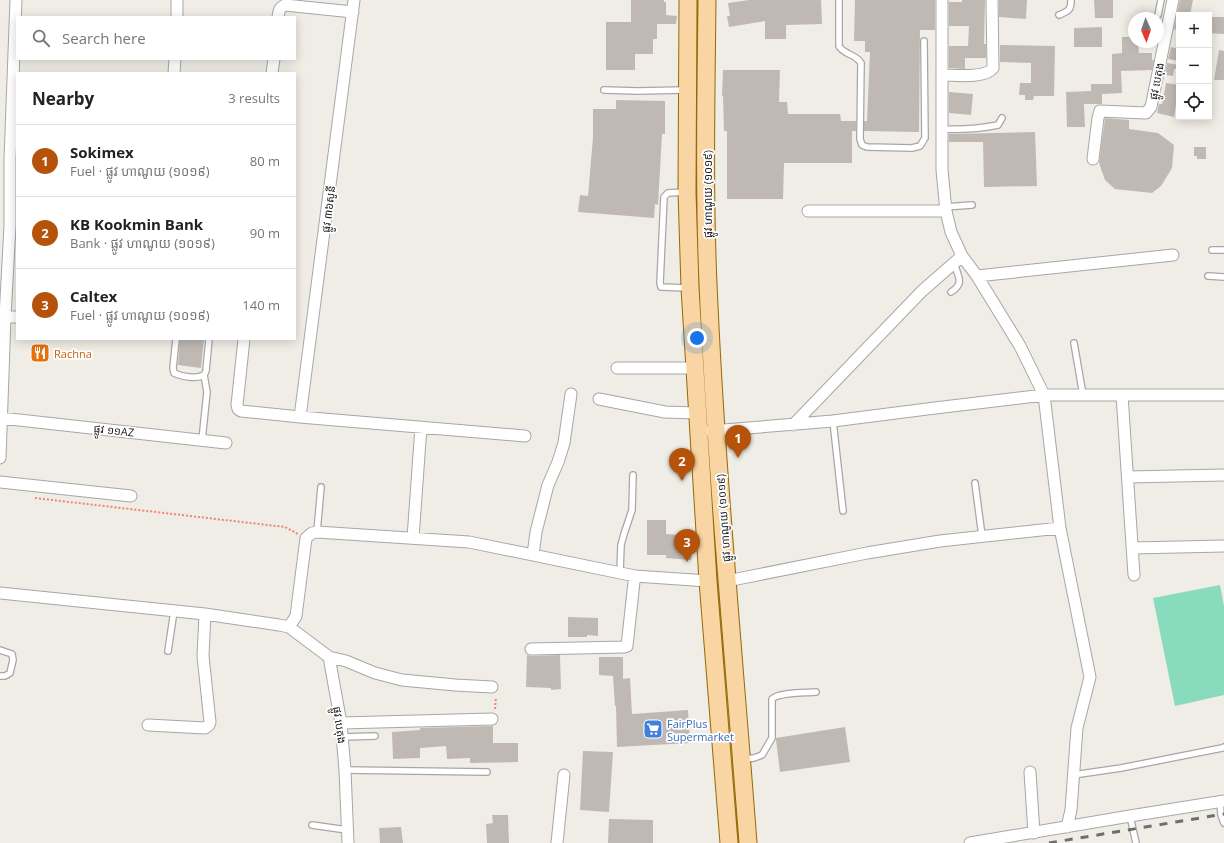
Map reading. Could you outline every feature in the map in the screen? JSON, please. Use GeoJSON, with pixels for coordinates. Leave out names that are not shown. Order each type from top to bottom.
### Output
{"type":"FeatureCollection","features":[{"type":"Feature","properties":{"kind":"main road","name":"ផ្លូវ ហាណូយ (១០១៩)"},"geometry":{"type":"LineString","coordinates":[[688,0],[687,192],[690,288],[708,581],[729,843]]}},
{"type":"Feature","properties":{"kind":"main road","name":"ផ្លូវ ហាណូយ (១០១៩)"},"geometry":{"type":"LineString","coordinates":[[706,0],[706,220],[708,286],[727,580],[748,843]]}},
{"type":"Feature","properties":{"kind":"street"},"geometry":{"type":"LineString","coordinates":[[0,458],[1,372],[5,317],[3,294],[12,272],[14,226],[9,159],[15,85],[16,0]]}},
{"type":"Feature","properties":{"kind":"street"},"geometry":{"type":"LineString","coordinates":[[177,16],[178,0]]}},
{"type":"Feature","properties":{"kind":"street","name":"ផ្លូវ ៣៦សូនី"},"geometry":{"type":"LineString","coordinates":[[300,418],[354,0]]}},
{"type":"Feature","properties":{"kind":"street"},"geometry":{"type":"LineString","coordinates":[[942,0],[942,170],[945,209],[958,260],[977,276],[1020,346],[1044,395],[1060,528],[1090,677],[1077,728],[1071,810],[1067,827]]}},
{"type":"Feature","properties":{"kind":"street"},"geometry":{"type":"LineString","coordinates":[[942,75],[987,74],[993,68],[992,0]]}},
{"type":"Feature","properties":{"kind":"street","name":"ផ្លូវ បេតុង"},"geometry":{"type":"LineString","coordinates":[[1093,159],[1100,111],[1146,114],[1151,108],[1173,0]]}},
{"type":"Feature","properties":{"kind":"street"},"geometry":{"type":"LineString","coordinates":[[280,12],[285,5],[353,12]]}},
{"type":"Feature","properties":{"kind":"street"},"geometry":{"type":"LineString","coordinates":[[174,72],[175,60]]}},
{"type":"Feature","properties":{"kind":"street"},"geometry":{"type":"LineString","coordinates":[[272,72],[274,60]]}},
{"type":"Feature","properties":{"kind":"street"},"geometry":{"type":"LineString","coordinates":[[808,211],[945,209]]}},
{"type":"Feature","properties":{"kind":"street"},"geometry":{"type":"LineString","coordinates":[[977,276],[1173,255]]}},
{"type":"Feature","properties":{"kind":"street"},"geometry":{"type":"LineString","coordinates":[[793,425],[922,290],[958,260]]}},
{"type":"Feature","properties":{"kind":"street"},"geometry":{"type":"LineString","coordinates":[[5,317],[16,317]]}},
{"type":"Feature","properties":{"kind":"street"},"geometry":{"type":"LineString","coordinates":[[244,340],[237,405],[238,409],[241,411],[300,418],[526,436]]}},
{"type":"Feature","properties":{"kind":"street"},"geometry":{"type":"LineString","coordinates":[[617,368],[694,368]]}},
{"type":"Feature","properties":{"kind":"street"},"geometry":{"type":"LineString","coordinates":[[533,555],[536,532],[548,485],[564,443],[571,394]]}},
{"type":"Feature","properties":{"kind":"street"},"geometry":{"type":"LineString","coordinates":[[698,432],[833,421],[1044,395],[1224,395]]}},
{"type":"Feature","properties":{"kind":"street"},"geometry":{"type":"LineString","coordinates":[[1122,395],[1134,575]]}},
{"type":"Feature","properties":{"kind":"street"},"geometry":{"type":"LineString","coordinates":[[599,399],[666,412],[697,413]]}},
{"type":"Feature","properties":{"kind":"street","name":"ផ្លូវ ១១AZ"},"geometry":{"type":"LineString","coordinates":[[1,418],[226,443]]}},
{"type":"Feature","properties":{"kind":"street"},"geometry":{"type":"LineString","coordinates":[[413,538],[421,427]]}},
{"type":"Feature","properties":{"kind":"street"},"geometry":{"type":"LineString","coordinates":[[1128,477],[1224,475]]}},
{"type":"Feature","properties":{"kind":"street"},"geometry":{"type":"LineString","coordinates":[[0,482],[131,496]]}},
{"type":"Feature","properties":{"kind":"street"},"geometry":{"type":"LineString","coordinates":[[727,580],[940,540],[1060,528]]}},
{"type":"Feature","properties":{"kind":"street"},"geometry":{"type":"LineString","coordinates":[[289,627],[296,616],[306,538],[312,533],[317,532],[469,542],[635,576],[708,581]]}},
{"type":"Feature","properties":{"kind":"street"},"geometry":{"type":"LineString","coordinates":[[1133,548],[1224,546]]}},
{"type":"Feature","properties":{"kind":"street"},"geometry":{"type":"LineString","coordinates":[[532,649],[626,646],[635,576]]}},
{"type":"Feature","properties":{"kind":"street"},"geometry":{"type":"LineString","coordinates":[[0,593],[205,614],[289,627],[329,657],[346,661],[375,673],[402,680],[492,687]]}},
{"type":"Feature","properties":{"kind":"street"},"geometry":{"type":"LineString","coordinates":[[148,725],[205,728],[209,725],[210,722],[203,656],[205,614]]}},
{"type":"Feature","properties":{"kind":"street","name":"ផ្លូវ បេតុង"},"geometry":{"type":"LineString","coordinates":[[329,657],[341,723],[345,770],[348,843]]}},
{"type":"Feature","properties":{"kind":"street"},"geometry":{"type":"LineString","coordinates":[[341,723],[492,719]]}},
{"type":"Feature","properties":{"kind":"street"},"geometry":{"type":"LineString","coordinates":[[1030,772],[1034,833]]}},
{"type":"Feature","properties":{"kind":"street"},"geometry":{"type":"LineString","coordinates":[[557,843],[564,775]]}},
{"type":"Feature","properties":{"kind":"street"},"geometry":{"type":"LineString","coordinates":[[970,843],[1007,840],[1067,827],[1222,802]]}},
{"type":"Feature","properties":{"kind":"lane"},"geometry":{"type":"LineString","coordinates":[[839,0],[839,46],[841,50],[859,59],[860,63],[860,139],[862,145],[867,147],[912,148],[920,146],[924,138],[924,41]]}},
{"type":"Feature","properties":{"kind":"lane"},"geometry":{"type":"LineString","coordinates":[[1059,15],[1069,11],[1071,0]]}},
{"type":"Feature","properties":{"kind":"lane"},"geometry":{"type":"LineString","coordinates":[[1159,12],[1161,0]]}},
{"type":"Feature","properties":{"kind":"lane"},"geometry":{"type":"LineString","coordinates":[[604,90],[688,90]]}},
{"type":"Feature","properties":{"kind":"lane"},"geometry":{"type":"LineString","coordinates":[[942,129],[980,129],[998,125],[1002,118]]}},
{"type":"Feature","properties":{"kind":"lane"},"geometry":{"type":"LineString","coordinates":[[687,192],[668,193],[664,197],[660,283],[662,288],[690,288]]}},
{"type":"Feature","properties":{"kind":"lane"},"geometry":{"type":"LineString","coordinates":[[945,209],[972,205]]}},
{"type":"Feature","properties":{"kind":"lane"},"geometry":{"type":"LineString","coordinates":[[1212,250],[1224,250]]}},
{"type":"Feature","properties":{"kind":"lane"},"geometry":{"type":"LineString","coordinates":[[950,292],[958,288],[960,283],[958,260]]}},
{"type":"Feature","properties":{"kind":"lane"},"geometry":{"type":"LineString","coordinates":[[1208,276],[1224,277]]}},
{"type":"Feature","properties":{"kind":"lane"},"geometry":{"type":"LineString","coordinates":[[176,340],[173,368],[174,373],[178,375],[200,378],[204,375]]}},
{"type":"Feature","properties":{"kind":"lane"},"geometry":{"type":"LineString","coordinates":[[202,440],[207,392],[204,375],[206,371],[209,340]]}},
{"type":"Feature","properties":{"kind":"lane"},"geometry":{"type":"LineString","coordinates":[[1074,343],[1083,396]]}},
{"type":"Feature","properties":{"kind":"lane"},"geometry":{"type":"LineString","coordinates":[[833,421],[843,511]]}},
{"type":"Feature","properties":{"kind":"lane"},"geometry":{"type":"LineString","coordinates":[[620,572],[621,545],[632,510],[633,475]]}},
{"type":"Feature","properties":{"kind":"lane"},"geometry":{"type":"LineString","coordinates":[[975,483],[982,536]]}},
{"type":"Feature","properties":{"kind":"lane"},"geometry":{"type":"LineString","coordinates":[[317,532],[321,487]]}},
{"type":"Feature","properties":{"kind":"lane"},"geometry":{"type":"LineString","coordinates":[[168,651],[174,611]]}},
{"type":"Feature","properties":{"kind":"lane"},"geometry":{"type":"LineString","coordinates":[[0,650],[12,654],[13,660],[10,673],[5,676],[0,676]]}},
{"type":"Feature","properties":{"kind":"lane"},"geometry":{"type":"LineString","coordinates":[[742,759],[754,758],[762,755],[772,738],[773,698],[783,695],[816,692]]}},
{"type":"Feature","properties":{"kind":"lane"},"geometry":{"type":"LineString","coordinates":[[342,737],[375,736]]}},
{"type":"Feature","properties":{"kind":"lane"},"geometry":{"type":"LineString","coordinates":[[1073,775],[1224,747]]}},
{"type":"Feature","properties":{"kind":"lane"},"geometry":{"type":"LineString","coordinates":[[345,770],[487,772]]}},
{"type":"Feature","properties":{"kind":"lane"},"geometry":{"type":"LineString","coordinates":[[1222,802],[1222,815],[1224,823]]}},
{"type":"Feature","properties":{"kind":"lane"},"geometry":{"type":"LineString","coordinates":[[1130,816],[1136,843]]}},
{"type":"Feature","properties":{"kind":"lane"},"geometry":{"type":"LineString","coordinates":[[312,825],[347,830]]}},
{"type":"Feature","properties":{"kind":"path"},"geometry":{"type":"LineString","coordinates":[[28,497],[285,527],[306,538]]}},
{"type":"Feature","properties":{"kind":"path"},"geometry":{"type":"LineString","coordinates":[[492,687],[495,691],[496,697],[494,716],[492,719]]}},
{"type":"Feature","properties":{"kind":"green space"},"geometry":{"type":"Polygon","coordinates":[[[1220,585],[1224,606],[1224,695],[1175,706],[1153,598],[1220,585]]]}},
{"type":"Feature","properties":{"kind":"building"},"geometry":{"type":"Polygon","coordinates":[[[631,0],[664,0],[664,2],[666,2],[666,15],[677,16],[676,24],[657,24],[657,39],[653,39],[653,54],[635,54],[635,70],[606,70],[606,22],[631,22],[631,0]]]}},
{"type":"Feature","properties":{"kind":"building"},"geometry":{"type":"Polygon","coordinates":[[[749,0],[821,0],[822,24],[786,25],[786,39],[765,39],[765,21],[729,27],[727,16],[730,16],[728,3],[749,0]]]}},
{"type":"Feature","properties":{"kind":"building"},"geometry":{"type":"Polygon","coordinates":[[[855,0],[935,0],[935,30],[920,30],[919,132],[864,131],[864,121],[867,121],[870,52],[865,52],[865,41],[854,41],[855,0]]]}},
{"type":"Feature","properties":{"kind":"building"},"geometry":{"type":"Polygon","coordinates":[[[962,0],[985,0],[984,44],[986,44],[986,58],[965,58],[965,69],[949,68],[949,46],[968,46],[969,26],[949,26],[949,2],[962,2],[962,0]]]}},
{"type":"Feature","properties":{"kind":"building"},"geometry":{"type":"Polygon","coordinates":[[[999,0],[1027,0],[1026,19],[999,17],[999,0]]]}},
{"type":"Feature","properties":{"kind":"building"},"geometry":{"type":"Polygon","coordinates":[[[1094,0],[1113,0],[1113,18],[1095,18],[1094,0]]]}},
{"type":"Feature","properties":{"kind":"building"},"geometry":{"type":"Polygon","coordinates":[[[1180,0],[1193,0],[1191,12],[1178,12],[1180,0]]]}},
{"type":"Feature","properties":{"kind":"building"},"geometry":{"type":"Polygon","coordinates":[[[1212,17],[1224,17],[1224,34],[1212,33],[1212,17]]]}},
{"type":"Feature","properties":{"kind":"building"},"geometry":{"type":"Polygon","coordinates":[[[1176,19],[1176,30],[1174,29],[1176,19]]]}},
{"type":"Feature","properties":{"kind":"building"},"geometry":{"type":"Polygon","coordinates":[[[1102,27],[1102,47],[1074,47],[1074,28],[1102,27]]]}},
{"type":"Feature","properties":{"kind":"building"},"geometry":{"type":"Polygon","coordinates":[[[1122,37],[1128,37],[1128,48],[1139,48],[1139,53],[1152,53],[1152,60],[1154,60],[1152,70],[1121,71],[1122,93],[1102,94],[1102,104],[1084,104],[1085,127],[1067,127],[1066,92],[1091,91],[1091,84],[1112,84],[1112,54],[1122,53],[1122,37]]]}},
{"type":"Feature","properties":{"kind":"building"},"geometry":{"type":"Polygon","coordinates":[[[1000,45],[1055,46],[1054,96],[1034,96],[1033,100],[1025,100],[1025,95],[1019,95],[1020,83],[1031,83],[1031,63],[1000,62],[1000,45]]]}},
{"type":"Feature","properties":{"kind":"building"},"geometry":{"type":"Polygon","coordinates":[[[1171,47],[1176,48],[1176,60],[1168,59],[1171,47]]]}},
{"type":"Feature","properties":{"kind":"building"},"geometry":{"type":"Polygon","coordinates":[[[1219,50],[1224,51],[1224,80],[1214,80],[1219,50]]]}},
{"type":"Feature","properties":{"kind":"building"},"geometry":{"type":"Polygon","coordinates":[[[1167,63],[1176,64],[1173,76],[1165,75],[1167,63]]]}},
{"type":"Feature","properties":{"kind":"building"},"geometry":{"type":"Polygon","coordinates":[[[723,70],[780,70],[779,102],[787,102],[788,114],[840,114],[841,121],[856,121],[856,131],[852,131],[852,163],[784,163],[783,199],[727,199],[727,131],[724,131],[722,96],[723,70]]]}},
{"type":"Feature","properties":{"kind":"building"},"geometry":{"type":"Polygon","coordinates":[[[1166,83],[1176,85],[1176,104],[1174,117],[1157,113],[1159,104],[1162,104],[1166,83]]]}},
{"type":"Feature","properties":{"kind":"building"},"geometry":{"type":"Polygon","coordinates":[[[949,92],[973,94],[971,115],[949,113],[949,92]]]}},
{"type":"Feature","properties":{"kind":"building"},"geometry":{"type":"Polygon","coordinates":[[[616,100],[665,101],[665,134],[662,134],[658,205],[655,204],[654,218],[578,212],[580,195],[588,196],[593,137],[593,109],[616,109],[616,100]]]}},
{"type":"Feature","properties":{"kind":"building"},"geometry":{"type":"Polygon","coordinates":[[[1105,118],[1129,120],[1129,129],[1158,133],[1174,145],[1172,168],[1161,186],[1152,193],[1115,189],[1105,180],[1099,163],[1105,118]]]}},
{"type":"Feature","properties":{"kind":"building"},"geometry":{"type":"Polygon","coordinates":[[[1035,132],[1037,186],[984,187],[983,142],[949,142],[949,134],[1035,132]]]}},
{"type":"Feature","properties":{"kind":"building"},"geometry":{"type":"Polygon","coordinates":[[[1194,147],[1206,147],[1206,159],[1197,159],[1197,156],[1194,156],[1194,147]]]}},
{"type":"Feature","properties":{"kind":"building"},"geometry":{"type":"Polygon","coordinates":[[[180,340],[204,340],[201,368],[178,365],[180,340]]]}},
{"type":"Feature","properties":{"kind":"building"},"geometry":{"type":"Polygon","coordinates":[[[647,520],[666,520],[666,534],[694,536],[691,560],[666,558],[666,555],[647,555],[647,520]]]}},
{"type":"Feature","properties":{"kind":"building"},"geometry":{"type":"Polygon","coordinates":[[[568,617],[598,618],[598,636],[587,635],[587,637],[568,637],[568,617]]]}},
{"type":"Feature","properties":{"kind":"building"},"geometry":{"type":"Polygon","coordinates":[[[527,655],[560,655],[561,689],[551,690],[551,688],[526,687],[527,655]]]}},
{"type":"Feature","properties":{"kind":"building","name":"FairPlus Supermarket"},"geometry":{"type":"Polygon","coordinates":[[[599,657],[623,657],[623,679],[630,678],[632,714],[688,710],[690,743],[617,747],[616,706],[613,676],[599,675],[599,657]]]}},
{"type":"Feature","properties":{"kind":"building"},"geometry":{"type":"Polygon","coordinates":[[[493,726],[493,743],[518,743],[518,762],[470,763],[470,758],[447,759],[446,746],[420,748],[420,758],[393,759],[392,732],[420,730],[420,728],[493,726]]]}},
{"type":"Feature","properties":{"kind":"building"},"geometry":{"type":"Polygon","coordinates":[[[845,727],[850,762],[780,772],[776,738],[845,727]]]}},
{"type":"Feature","properties":{"kind":"building"},"geometry":{"type":"Polygon","coordinates":[[[583,751],[613,752],[609,812],[580,810],[583,751]]]}},
{"type":"Feature","properties":{"kind":"building"},"geometry":{"type":"Polygon","coordinates":[[[492,815],[508,815],[509,843],[487,843],[486,824],[493,823],[492,815]]]}},
{"type":"Feature","properties":{"kind":"building"},"geometry":{"type":"Polygon","coordinates":[[[609,819],[653,820],[653,843],[608,843],[609,819]]]}},
{"type":"Feature","properties":{"kind":"building"},"geometry":{"type":"Polygon","coordinates":[[[401,827],[403,843],[380,843],[379,828],[401,827]]]}},
{"type":"Feature","properties":{"kind":"railway"},"geometry":{"type":"LineString","coordinates":[[1049,843],[1224,814]]}},
{"type":"Feature","properties":{"kind":"place","name":"Rachna"},"geometry":{"type":"Point","coordinates":[40,353]}},
{"type":"Feature","properties":{"kind":"place","name":"Sokimex"},"geometry":{"type":"Point","coordinates":[738,458]}},
{"type":"Feature","properties":{"kind":"place","name":"KB Kookmin Bank"},"geometry":{"type":"Point","coordinates":[682,481]}},
{"type":"Feature","properties":{"kind":"place","name":"Caltex"},"geometry":{"type":"Point","coordinates":[687,562]}},
{"type":"Feature","properties":{"kind":"place","name":"FairPlus Supermarket"},"geometry":{"type":"Point","coordinates":[653,729]}}]}
